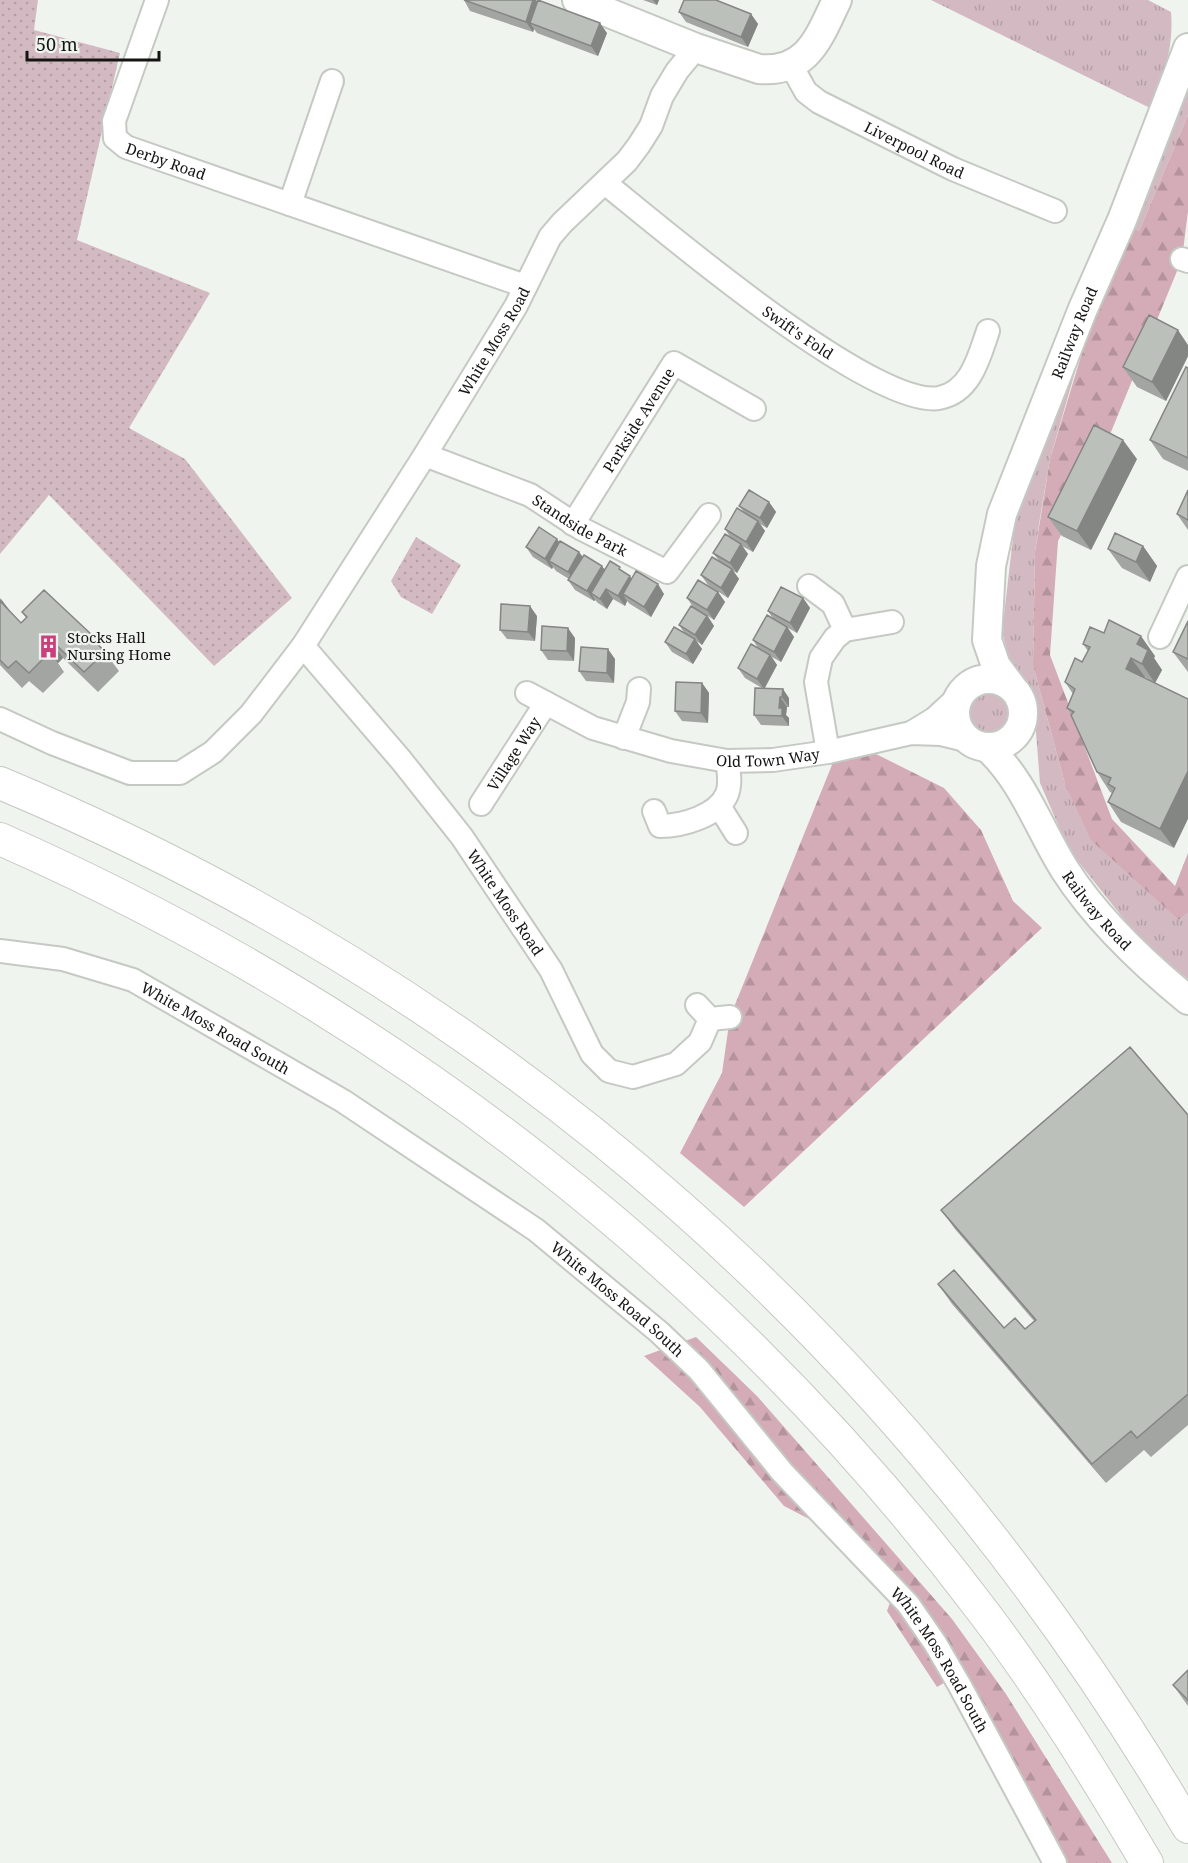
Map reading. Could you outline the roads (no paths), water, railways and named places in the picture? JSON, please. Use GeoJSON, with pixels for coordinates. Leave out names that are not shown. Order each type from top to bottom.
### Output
{"type":"FeatureCollection","features":[{"type":"Feature","properties":{"kind":"highway"},"geometry":{"type":"LineString","coordinates":[[0,783],[60,808],[233,893],[389,985],[514,1072],[635,1165],[743,1262],[853,1373],[923,1452],[997,1541],[1072,1643],[1133,1734],[1188,1827]]}},
{"type":"Feature","properties":{"kind":"highway"},"geometry":{"type":"LineString","coordinates":[[0,839],[205,939],[364,1033],[525,1146],[675,1272],[806,1402],[940,1556],[985,1614],[1064,1726],[1147,1863]]}},
{"type":"Feature","properties":{"kind":"main road"},"geometry":{"type":"LineString","coordinates":[[577,0],[696,48],[759,69],[791,65],[813,47],[837,0]]}},
{"type":"Feature","properties":{"kind":"main road","name":"Railway Road"},"geometry":{"type":"LineString","coordinates":[[1011,686],[991,654],[987,623],[991,566],[1002,514],[1082,311],[1122,220],[1188,48]]}},
{"type":"Feature","properties":{"kind":"main road","name":"Railway Road"},"geometry":{"type":"LineString","coordinates":[[962,692],[987,623]]}},
{"type":"Feature","properties":{"kind":"main road"},"geometry":{"type":"LineString","coordinates":[[993,678],[1011,686],[1023,705],[1021,727],[1007,742],[979,744],[963,735],[955,718],[962,692],[973,682],[993,678]]}},
{"type":"Feature","properties":{"kind":"main road","name":"Railway Road"},"geometry":{"type":"LineString","coordinates":[[1021,727],[1024,780],[1029,804]]}},
{"type":"Feature","properties":{"kind":"main road","name":"Railway Road"},"geometry":{"type":"LineString","coordinates":[[979,744],[1009,770],[1055,854],[1089,902],[1142,959],[1188,1000]]}},
{"type":"Feature","properties":{"kind":"street","name":"Derby Road"},"geometry":{"type":"LineString","coordinates":[[157,0],[114,121],[115,138],[136,151],[525,286]]}},
{"type":"Feature","properties":{"kind":"street","name":"White Moss Road"},"geometry":{"type":"LineString","coordinates":[[0,719],[52,743],[130,773],[180,773],[213,752],[251,714],[303,646],[425,455],[516,306],[550,237],[605,183],[639,145],[651,126],[668,87],[696,48]]}},
{"type":"Feature","properties":{"kind":"street","name":"Liverpool Road"},"geometry":{"type":"LineString","coordinates":[[791,65],[806,92],[819,102],[962,173],[1055,211]]}},
{"type":"Feature","properties":{"kind":"street"},"geometry":{"type":"LineString","coordinates":[[290,204],[335,91]]}},
{"type":"Feature","properties":{"kind":"street","name":"Swift's Fold"},"geometry":{"type":"LineString","coordinates":[[605,183],[782,323],[873,377],[903,390],[930,398],[940,398],[961,387],[975,366],[988,331]]}},
{"type":"Feature","properties":{"kind":"street","name":"Parkside Avenue"},"geometry":{"type":"LineString","coordinates":[[573,524],[674,363],[754,409]]}},
{"type":"Feature","properties":{"kind":"street","name":"Standside Park"},"geometry":{"type":"LineString","coordinates":[[425,455],[530,495],[573,524],[667,572],[710,514]]}},
{"type":"Feature","properties":{"kind":"street"},"geometry":{"type":"LineString","coordinates":[[1160,637],[1188,577]]}},
{"type":"Feature","properties":{"kind":"street"},"geometry":{"type":"LineString","coordinates":[[809,586],[833,604],[845,630]]}},
{"type":"Feature","properties":{"kind":"street"},"geometry":{"type":"LineString","coordinates":[[828,752],[816,670],[827,647],[845,630],[892,622]]}},
{"type":"Feature","properties":{"kind":"street","name":"White Moss Road"},"geometry":{"type":"LineString","coordinates":[[303,646],[401,760],[462,837],[551,970],[592,1054],[609,1071],[633,1077],[676,1064],[700,1042],[712,1014]]}},
{"type":"Feature","properties":{"kind":"street"},"geometry":{"type":"LineString","coordinates":[[624,738],[638,702],[639,689]]}},
{"type":"Feature","properties":{"kind":"street","name":"Old Town Way"},"geometry":{"type":"LineString","coordinates":[[911,733],[934,719],[962,692]]}},
{"type":"Feature","properties":{"kind":"street","name":"Old Town Way"},"geometry":{"type":"LineString","coordinates":[[536,698],[593,728],[671,751],[728,761],[773,760],[828,752],[911,733],[941,734],[979,744]]}},
{"type":"Feature","properties":{"kind":"street","name":"Village Way"},"geometry":{"type":"LineString","coordinates":[[481,804],[536,698]]}},
{"type":"Feature","properties":{"kind":"street"},"geometry":{"type":"LineString","coordinates":[[656,826],[675,826],[719,806],[728,794],[730,779],[728,761]]}},
{"type":"Feature","properties":{"kind":"street"},"geometry":{"type":"LineString","coordinates":[[719,806],[736,833]]}},
{"type":"Feature","properties":{"kind":"street","name":"White Moss Road South"},"geometry":{"type":"LineString","coordinates":[[0,951],[63,959],[133,980],[333,1095],[536,1230],[659,1332],[699,1370],[804,1496],[908,1604],[935,1643],[960,1686],[1055,1863]]}},
{"type":"Feature","properties":{"kind":"place","name":"Stocks Hall Nursing Home"},"geometry":{"type":"Point","coordinates":[49,646]}}]}
